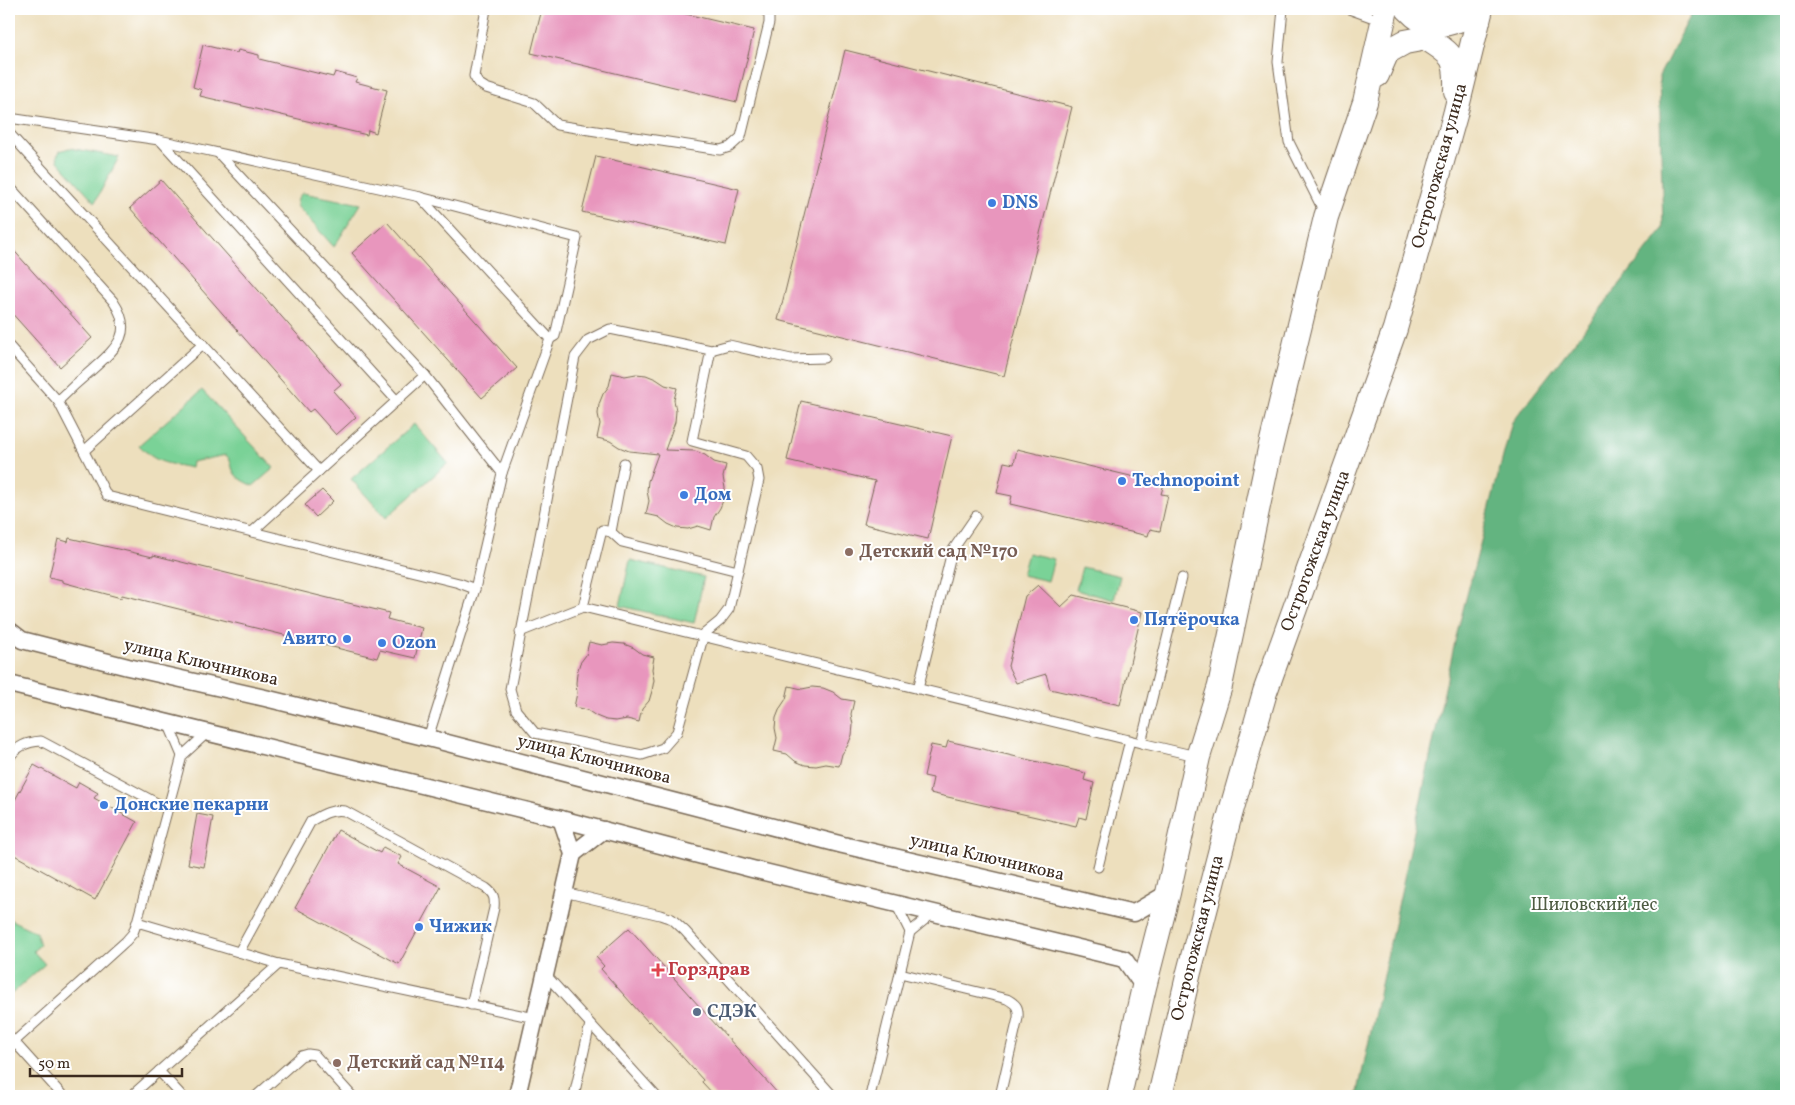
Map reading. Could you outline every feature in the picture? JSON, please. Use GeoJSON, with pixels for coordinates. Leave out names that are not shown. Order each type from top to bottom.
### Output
{"type":"FeatureCollection","features":[{"type":"Feature","properties":{"kind":"street"},"geometry":{"type":"LineString","coordinates":[[1408,9],[1429,25],[1443,26],[1460,19],[1466,9]]}},
{"type":"Feature","properties":{"kind":"street","name":"Острогожская улица"},"geometry":{"type":"LineString","coordinates":[[1160,1096],[1189,972],[1228,822],[1265,692],[1395,329],[1455,115],[1481,9]]}},
{"type":"Feature","properties":{"kind":"street"},"geometry":{"type":"LineString","coordinates":[[1365,102],[1384,15]]}},
{"type":"Feature","properties":{"kind":"street"},"geometry":{"type":"LineString","coordinates":[[1119,1096],[1168,893],[1198,757],[1220,686],[1270,449],[1326,217],[1365,102],[1387,52],[1405,42],[1426,38],[1448,52],[1456,70],[1455,115]]}},
{"type":"Feature","properties":{"kind":"street","name":"улица Ключникова"},"geometry":{"type":"LineString","coordinates":[[9,630],[22,640],[128,668],[265,698],[843,845],[1134,914],[1168,893]]}},
{"type":"Feature","properties":{"kind":"street"},"geometry":{"type":"LineString","coordinates":[[9,684],[561,819],[752,869],[1124,959],[1144,987]]}},
{"type":"Feature","properties":{"kind":"street"},"geometry":{"type":"LineString","coordinates":[[517,1096],[573,854],[561,819]]}},
{"type":"Feature","properties":{"kind":"street"},"geometry":{"type":"LineString","coordinates":[[573,854],[604,830]]}},
{"type":"Feature","properties":{"kind":"lane"},"geometry":{"type":"LineString","coordinates":[[486,9],[474,76],[478,83],[486,88],[534,103],[557,125],[720,150],[730,147],[741,137],[769,23],[769,16],[765,9]]}},
{"type":"Feature","properties":{"kind":"lane"},"geometry":{"type":"LineString","coordinates":[[1283,9],[1278,62],[1290,142],[1326,217]]}},
{"type":"Feature","properties":{"kind":"lane"},"geometry":{"type":"LineString","coordinates":[[1349,9],[1384,15]]}},
{"type":"Feature","properties":{"kind":"lane"},"geometry":{"type":"LineString","coordinates":[[9,118],[160,140],[420,197],[577,238],[555,336],[550,340],[502,473],[475,589],[428,738]]}},
{"type":"Feature","properties":{"kind":"lane"},"geometry":{"type":"LineString","coordinates":[[9,133],[319,471]]}},
{"type":"Feature","properties":{"kind":"lane"},"geometry":{"type":"LineString","coordinates":[[160,140],[397,401]]}},
{"type":"Feature","properties":{"kind":"lane"},"geometry":{"type":"LineString","coordinates":[[219,154],[424,375],[502,473]]}},
{"type":"Feature","properties":{"kind":"lane"},"geometry":{"type":"LineString","coordinates":[[9,186],[113,301],[121,313],[123,332],[117,347],[58,400]]}},
{"type":"Feature","properties":{"kind":"lane"},"geometry":{"type":"LineString","coordinates":[[420,197],[550,340]]}},
{"type":"Feature","properties":{"kind":"lane"},"geometry":{"type":"LineString","coordinates":[[711,350],[692,441],[746,456],[757,469],[759,480],[728,609],[720,621],[703,636],[677,732],[663,748],[642,755],[535,732],[516,710],[510,689],[576,357],[588,340],[610,329],[711,350],[729,345],[790,359],[824,358]]}},
{"type":"Feature","properties":{"kind":"lane"},"geometry":{"type":"LineString","coordinates":[[84,451],[203,344]]}},
{"type":"Feature","properties":{"kind":"lane"},"geometry":{"type":"LineString","coordinates":[[9,346],[58,400],[107,496],[459,583],[475,589]]}},
{"type":"Feature","properties":{"kind":"lane"},"geometry":{"type":"LineString","coordinates":[[252,532],[424,375]]}},
{"type":"Feature","properties":{"kind":"lane"},"geometry":{"type":"LineString","coordinates":[[611,532],[624,462]]}},
{"type":"Feature","properties":{"kind":"lane"},"geometry":{"type":"LineString","coordinates":[[918,689],[952,551],[976,516]]}},
{"type":"Feature","properties":{"kind":"lane"},"geometry":{"type":"LineString","coordinates":[[583,607],[602,530],[611,532],[622,542],[738,571]]}},
{"type":"Feature","properties":{"kind":"lane"},"geometry":{"type":"LineString","coordinates":[[1141,743],[1182,578]]}},
{"type":"Feature","properties":{"kind":"lane"},"geometry":{"type":"LineString","coordinates":[[520,632],[583,607],[1198,757]]}},
{"type":"Feature","properties":{"kind":"lane"},"geometry":{"type":"LineString","coordinates":[[168,724],[182,756]]}},
{"type":"Feature","properties":{"kind":"lane"},"geometry":{"type":"LineString","coordinates":[[63,1096],[11,1039],[126,941],[132,933],[137,922],[182,756],[207,733]]}},
{"type":"Feature","properties":{"kind":"lane"},"geometry":{"type":"LineString","coordinates":[[1098,867],[1130,740]]}},
{"type":"Feature","properties":{"kind":"lane"},"geometry":{"type":"LineString","coordinates":[[9,758],[16,748],[24,744],[41,741],[168,809]]}},
{"type":"Feature","properties":{"kind":"lane"},"geometry":{"type":"LineString","coordinates":[[239,952],[311,821],[334,809],[345,811],[478,883],[493,894],[495,900],[494,908],[471,1005]]}},
{"type":"Feature","properties":{"kind":"lane"},"geometry":{"type":"LineString","coordinates":[[564,892],[672,919],[833,1096]]}},
{"type":"Feature","properties":{"kind":"lane"},"geometry":{"type":"LineString","coordinates":[[896,904],[910,932]]}},
{"type":"Feature","properties":{"kind":"lane"},"geometry":{"type":"LineString","coordinates":[[870,1096],[910,932],[933,913]]}},
{"type":"Feature","properties":{"kind":"lane"},"geometry":{"type":"LineString","coordinates":[[137,922],[279,964],[535,1018]]}},
{"type":"Feature","properties":{"kind":"lane"},"geometry":{"type":"LineString","coordinates":[[132,1096],[279,964]]}},
{"type":"Feature","properties":{"kind":"lane"},"geometry":{"type":"LineString","coordinates":[[900,973],[1007,999],[1015,1004],[1019,1009],[1018,1018],[1000,1096]]}},
{"type":"Feature","properties":{"kind":"lane"},"geometry":{"type":"LineString","coordinates":[[545,974],[656,1096]]}},
{"type":"Feature","properties":{"kind":"lane"},"geometry":{"type":"LineString","coordinates":[[574,1096],[590,1024]]}},
{"type":"Feature","properties":{"kind":"lane"},"geometry":{"type":"LineString","coordinates":[[256,1096],[301,1056],[308,1054],[315,1055],[352,1096]]}},
{"type":"Feature","properties":{"kind":"lane"},"geometry":{"type":"LineString","coordinates":[[160,1071],[182,1096]]}},
{"type":"Feature","properties":{"kind":"green space","name":"Шиловский лес"},"geometry":{"type":"Polygon","coordinates":[[[1694,9],[1786,9],[1786,1096],[1357,1096],[1456,637],[1512,422],[1663,229],[1659,76],[1694,9]]]}},
{"type":"Feature","properties":{"kind":"green space"},"geometry":{"type":"Polygon","coordinates":[[[69,148],[119,157],[95,202],[58,161],[57,156],[60,151],[69,148]]]}},
{"type":"Feature","properties":{"kind":"green space"},"geometry":{"type":"Polygon","coordinates":[[[303,193],[361,204],[334,247],[297,206],[298,198],[303,193]]]}},
{"type":"Feature","properties":{"kind":"green space"},"geometry":{"type":"Polygon","coordinates":[[[202,390],[274,468],[253,486],[237,476],[226,455],[192,462],[191,468],[168,464],[151,456],[139,445],[202,390]]]}},
{"type":"Feature","properties":{"kind":"green space"},"geometry":{"type":"Polygon","coordinates":[[[414,424],[448,463],[386,518],[351,479],[414,424]]]}},
{"type":"Feature","properties":{"kind":"green space"},"geometry":{"type":"Polygon","coordinates":[[[1028,553],[1054,559],[1048,581],[1022,575],[1028,553]]]}},
{"type":"Feature","properties":{"kind":"green space"},"geometry":{"type":"Polygon","coordinates":[[[630,560],[704,577],[694,623],[620,606],[630,560]]]}},
{"type":"Feature","properties":{"kind":"green space"},"geometry":{"type":"Polygon","coordinates":[[[1082,567],[1120,576],[1114,600],[1076,590],[1082,567]]]}},
{"type":"Feature","properties":{"kind":"green space"},"geometry":{"type":"Polygon","coordinates":[[[9,919],[36,932],[40,945],[33,951],[45,964],[9,996],[9,919]]]}},
{"type":"Feature","properties":{"kind":"building"},"geometry":{"type":"Polygon","coordinates":[[[542,9],[665,9],[754,30],[737,102],[531,53],[542,9]]]}},
{"type":"Feature","properties":{"kind":"building"},"geometry":{"type":"Polygon","coordinates":[[[203,45],[237,53],[238,50],[259,55],[259,59],[333,77],[335,72],[357,78],[355,82],[387,90],[376,133],[368,130],[367,135],[200,96],[202,90],[193,87],[203,45]]]}},
{"type":"Feature","properties":{"kind":"building"},"geometry":{"type":"Polygon","coordinates":[[[845,50],[1072,107],[1004,376],[778,320],[845,50]]]}},
{"type":"Feature","properties":{"kind":"building"},"geometry":{"type":"Polygon","coordinates":[[[596,156],[739,189],[726,245],[582,212],[596,156]]]}},
{"type":"Feature","properties":{"kind":"building"},"geometry":{"type":"Polygon","coordinates":[[[161,180],[341,384],[333,391],[356,417],[336,435],[313,409],[309,412],[130,208],[161,180]]]}},
{"type":"Feature","properties":{"kind":"building"},"geometry":{"type":"Polygon","coordinates":[[[387,222],[517,368],[482,398],[352,253],[387,222]]]}},
{"type":"Feature","properties":{"kind":"building"},"geometry":{"type":"Polygon","coordinates":[[[9,245],[92,338],[60,367],[9,310],[9,245]]]}},
{"type":"Feature","properties":{"kind":"building"},"geometry":{"type":"Polygon","coordinates":[[[612,373],[625,376],[646,375],[665,385],[677,388],[674,400],[675,422],[665,450],[695,451],[705,455],[714,462],[726,465],[723,477],[724,498],[714,517],[711,530],[698,526],[688,529],[677,528],[659,517],[646,514],[649,501],[648,481],[658,454],[629,451],[610,441],[597,438],[600,424],[599,404],[609,386],[612,373]]]}},
{"type":"Feature","properties":{"kind":"building"},"geometry":{"type":"Polygon","coordinates":[[[801,401],[952,436],[928,539],[864,524],[875,481],[787,460],[801,401]]]}},
{"type":"Feature","properties":{"kind":"building"},"geometry":{"type":"Polygon","coordinates":[[[1017,449],[1164,484],[1161,494],[1168,495],[1160,531],[1150,529],[1148,536],[1010,504],[1012,496],[997,493],[1004,462],[1014,464],[1017,449]]]}},
{"type":"Feature","properties":{"kind":"building"},"geometry":{"type":"Polygon","coordinates":[[[322,490],[333,501],[316,517],[305,505],[322,490]]]}},
{"type":"Feature","properties":{"kind":"building"},"geometry":{"type":"Polygon","coordinates":[[[69,538],[153,557],[153,555],[389,613],[387,619],[422,628],[415,658],[380,650],[377,658],[122,595],[121,598],[62,582],[62,580],[49,577],[58,539],[68,542],[69,538]]]}},
{"type":"Feature","properties":{"kind":"building"},"geometry":{"type":"Polygon","coordinates":[[[1038,585],[1061,607],[1074,595],[1142,612],[1120,705],[1050,689],[1046,674],[1016,683],[1008,666],[1025,596],[1038,585]]]}},
{"type":"Feature","properties":{"kind":"building"},"geometry":{"type":"Polygon","coordinates":[[[589,642],[602,645],[624,644],[642,654],[654,657],[652,691],[649,701],[642,709],[639,722],[627,719],[606,720],[587,710],[574,707],[577,693],[577,673],[580,663],[586,655],[589,642]]]}},
{"type":"Feature","properties":{"kind":"building"},"geometry":{"type":"Polygon","coordinates":[[[789,686],[802,689],[812,687],[823,688],[833,692],[842,699],[854,701],[851,714],[852,735],[842,754],[839,766],[826,764],[816,766],[805,765],[795,761],[787,754],[774,751],[777,738],[776,718],[786,699],[789,686]]]}},
{"type":"Feature","properties":{"kind":"building"},"geometry":{"type":"Polygon","coordinates":[[[948,741],[1086,773],[1084,780],[1094,783],[1086,819],[1079,817],[1076,826],[930,793],[933,778],[924,776],[931,745],[946,748],[948,741]]]}},
{"type":"Feature","properties":{"kind":"building"},"geometry":{"type":"Polygon","coordinates":[[[34,765],[76,788],[79,782],[98,793],[94,798],[137,822],[95,900],[9,852],[9,811],[34,765]]]}},
{"type":"Feature","properties":{"kind":"building"},"geometry":{"type":"Polygon","coordinates":[[[197,814],[213,817],[204,867],[188,864],[197,814]]]}},
{"type":"Feature","properties":{"kind":"building"},"geometry":{"type":"Polygon","coordinates":[[[338,830],[380,853],[383,847],[402,857],[398,864],[441,887],[399,964],[295,908],[338,830]]]}},
{"type":"Feature","properties":{"kind":"building"},"geometry":{"type":"Polygon","coordinates":[[[629,928],[780,1096],[715,1096],[650,1021],[648,1022],[601,969],[604,966],[596,957],[629,928]]]}},
{"type":"Feature","properties":{"kind":"place","name":"DNS"},"geometry":{"type":"Point","coordinates":[992,203]}},
{"type":"Feature","properties":{"kind":"place","name":"Technopoint"},"geometry":{"type":"Point","coordinates":[1122,481]}},
{"type":"Feature","properties":{"kind":"place","name":"Дом"},"geometry":{"type":"Point","coordinates":[684,495]}},
{"type":"Feature","properties":{"kind":"place","name":"Детский сад №170"},"geometry":{"type":"Point","coordinates":[849,552]}},
{"type":"Feature","properties":{"kind":"place","name":"Пятёрочка"},"geometry":{"type":"Point","coordinates":[1134,620]}},
{"type":"Feature","properties":{"kind":"place","name":"Авито"},"geometry":{"type":"Point","coordinates":[347,639]}},
{"type":"Feature","properties":{"kind":"place","name":"Ozon"},"geometry":{"type":"Point","coordinates":[382,643]}},
{"type":"Feature","properties":{"kind":"place","name":"Донские пекарни"},"geometry":{"type":"Point","coordinates":[104,805]}},
{"type":"Feature","properties":{"kind":"place","name":"Чижик"},"geometry":{"type":"Point","coordinates":[419,927]}},
{"type":"Feature","properties":{"kind":"place","name":"Горздрав"},"geometry":{"type":"Point","coordinates":[658,970]}},
{"type":"Feature","properties":{"kind":"place","name":"СДЭК"},"geometry":{"type":"Point","coordinates":[697,1012]}},
{"type":"Feature","properties":{"kind":"place","name":"Детский сад №114"},"geometry":{"type":"Point","coordinates":[337,1063]}}]}
